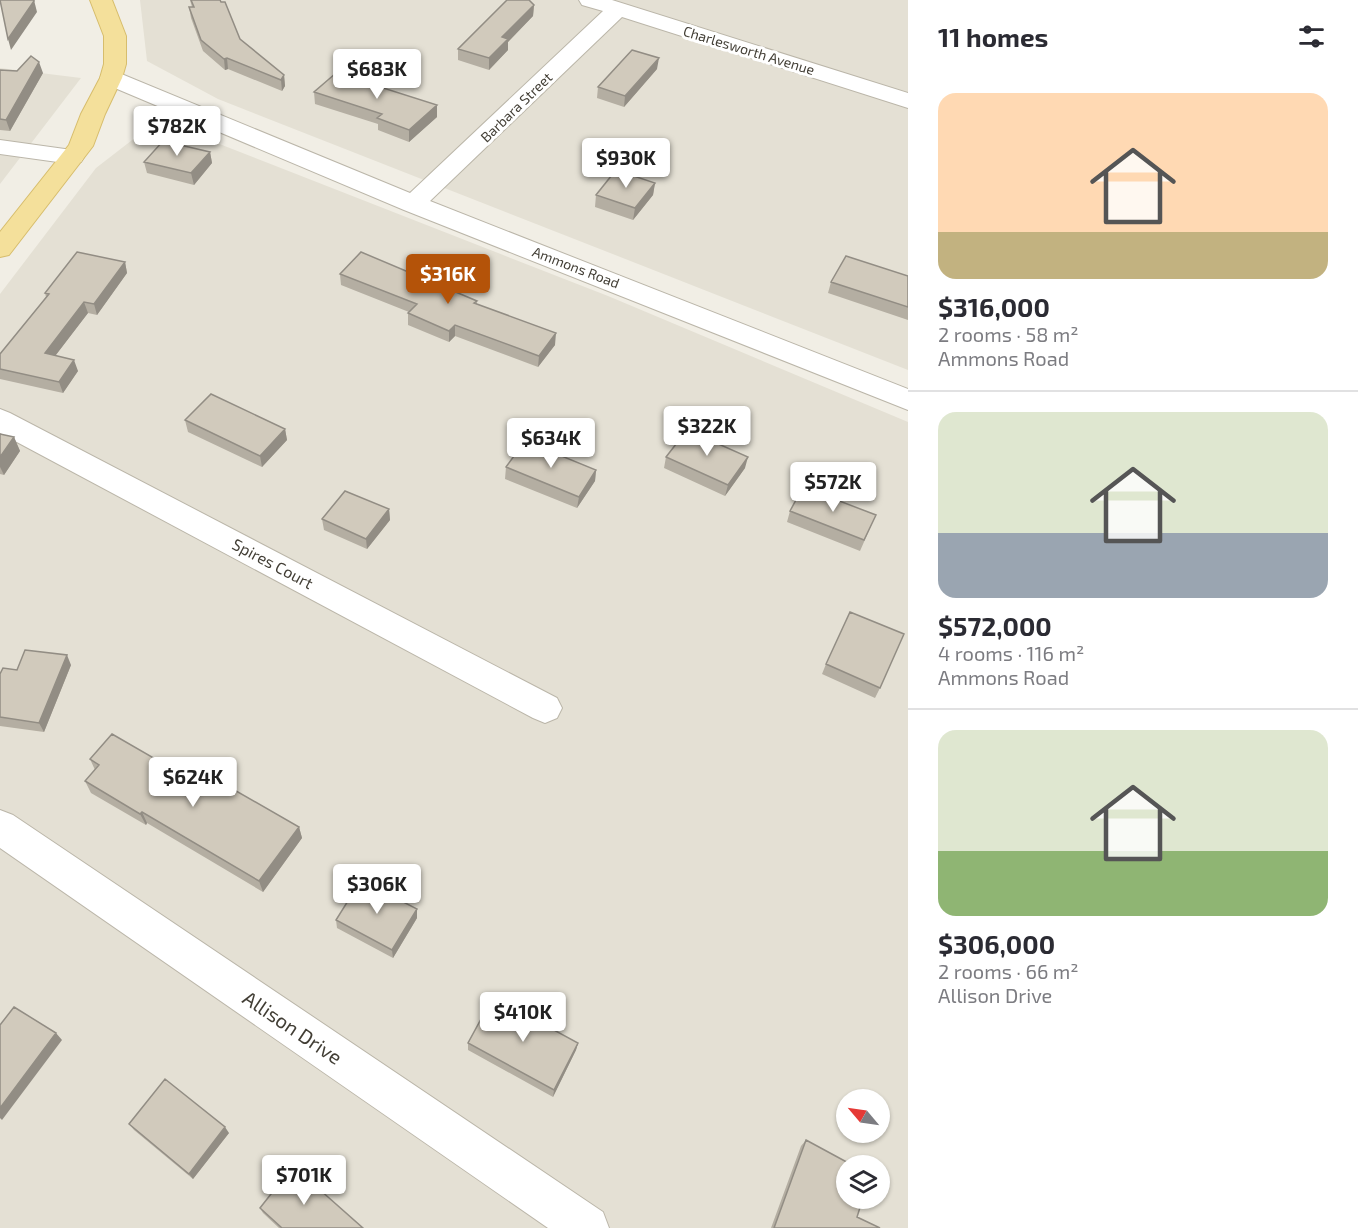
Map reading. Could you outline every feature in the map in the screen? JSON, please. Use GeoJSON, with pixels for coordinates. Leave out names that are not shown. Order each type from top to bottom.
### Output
{"type":"FeatureCollection","features":[{"type":"Feature","properties":{"kind":"main road"},"geometry":{"type":"LineString","coordinates":[[0,249],[81,146],[93,114],[111,78],[115,64],[115,36],[101,0]]}},
{"type":"Feature","properties":{"kind":"street","name":"Charlesworth Avenue"},"geometry":{"type":"LineString","coordinates":[[591,0],[908,101]]}},
{"type":"Feature","properties":{"kind":"street","name":"Barbara Street"},"geometry":{"type":"LineString","coordinates":[[413,204],[618,9]]}},
{"type":"Feature","properties":{"kind":"street","name":"Ammons Road"},"geometry":{"type":"LineString","coordinates":[[111,78],[413,204],[908,400]]}},
{"type":"Feature","properties":{"kind":"street"},"geometry":{"type":"LineString","coordinates":[[0,147],[72,157]]}},
{"type":"Feature","properties":{"kind":"street","name":"Spires Court"},"geometry":{"type":"LineString","coordinates":[[0,420],[375,616],[545,708]]}},
{"type":"Feature","properties":{"kind":"street","name":"Allison Drive"},"geometry":{"type":"LineString","coordinates":[[0,827],[586,1228]]}},
{"type":"Feature","properties":{"kind":"shaded area"},"geometry":{"type":"Polygon","coordinates":[[[140,0],[908,0],[908,370],[218,99],[147,61],[140,0]]]}},
{"type":"Feature","properties":{"kind":"shaded area"},"geometry":{"type":"Polygon","coordinates":[[[0,68],[81,78],[0,184],[0,68]]]}},
{"type":"Feature","properties":{"kind":"shaded area"},"geometry":{"type":"Polygon","coordinates":[[[158,120],[608,296],[908,422],[908,1228],[0,1228],[0,294],[96,168],[158,120]]]}},
{"type":"Feature","properties":{"kind":"building"},"geometry":{"type":"Polygon","coordinates":[[[0,0],[34,0],[8,39],[0,0]]]}},
{"type":"Feature","properties":{"kind":"building"},"geometry":{"type":"Polygon","coordinates":[[[191,0],[225,2],[240,39],[284,75],[281,80],[227,58],[224,59],[201,40],[189,7],[194,7],[191,0]]]}},
{"type":"Feature","properties":{"kind":"building"},"geometry":{"type":"Polygon","coordinates":[[[507,0],[529,0],[534,5],[502,37],[508,39],[489,58],[458,49],[507,0]]]}},
{"type":"Feature","properties":{"kind":"building"},"geometry":{"type":"Polygon","coordinates":[[[632,50],[659,58],[625,96],[598,87],[632,50]]]}},
{"type":"Feature","properties":{"kind":"building"},"geometry":{"type":"Polygon","coordinates":[[[31,56],[39,62],[6,120],[0,119],[0,70],[17,71],[31,56]]]}},
{"type":"Feature","properties":{"kind":"building"},"geometry":{"type":"Polygon","coordinates":[[[336,73],[437,105],[409,130],[377,118],[382,114],[314,92],[336,73]]]}},
{"type":"Feature","properties":{"kind":"building"},"geometry":{"type":"Polygon","coordinates":[[[163,141],[210,152],[191,173],[144,162],[163,141]]]}},
{"type":"Feature","properties":{"kind":"building"},"geometry":{"type":"Polygon","coordinates":[[[616,170],[655,183],[635,208],[596,195],[616,170]]]}},
{"type":"Feature","properties":{"kind":"building"},"geometry":{"type":"Polygon","coordinates":[[[77,252],[125,262],[94,304],[84,302],[45,353],[74,360],[59,382],[0,369],[0,354],[49,294],[45,293],[77,252]]]}},
{"type":"Feature","properties":{"kind":"building"},"geometry":{"type":"Polygon","coordinates":[[[361,252],[477,301],[474,303],[556,333],[539,356],[455,325],[449,331],[408,313],[417,304],[340,274],[361,252]]]}},
{"type":"Feature","properties":{"kind":"building"},"geometry":{"type":"Polygon","coordinates":[[[846,256],[908,276],[908,307],[831,282],[846,256]]]}},
{"type":"Feature","properties":{"kind":"building"},"geometry":{"type":"Polygon","coordinates":[[[211,394],[285,429],[260,456],[185,420],[211,394]]]}},
{"type":"Feature","properties":{"kind":"building"},"geometry":{"type":"Polygon","coordinates":[[[687,430],[748,457],[728,485],[666,457],[687,430]]]}},
{"type":"Feature","properties":{"kind":"building"},"geometry":{"type":"Polygon","coordinates":[[[0,434],[14,437],[0,457],[0,434]]]}},
{"type":"Feature","properties":{"kind":"building"},"geometry":{"type":"Polygon","coordinates":[[[525,441],[596,470],[579,497],[506,467],[525,441]]]}},
{"type":"Feature","properties":{"kind":"building"},"geometry":{"type":"Polygon","coordinates":[[[803,487],[876,515],[864,540],[790,511],[803,487]]]}},
{"type":"Feature","properties":{"kind":"building"},"geometry":{"type":"Polygon","coordinates":[[[345,491],[389,509],[366,539],[322,519],[345,491]]]}},
{"type":"Feature","properties":{"kind":"building"},"geometry":{"type":"Polygon","coordinates":[[[850,612],[904,634],[880,688],[826,664],[850,612]]]}},
{"type":"Feature","properties":{"kind":"building"},"geometry":{"type":"Polygon","coordinates":[[[25,650],[67,655],[39,723],[0,717],[0,674],[3,668],[17,670],[25,650]]]}},
{"type":"Feature","properties":{"kind":"building"},"geometry":{"type":"Polygon","coordinates":[[[112,734],[209,790],[217,780],[299,827],[259,881],[85,781],[99,765],[90,759],[112,734]]]}},
{"type":"Feature","properties":{"kind":"building"},"geometry":{"type":"Polygon","coordinates":[[[361,880],[417,909],[392,950],[336,920],[361,880]]]}},
{"type":"Feature","properties":{"kind":"building"},"geometry":{"type":"Polygon","coordinates":[[[493,997],[578,1043],[554,1090],[468,1043],[493,997]]]}},
{"type":"Feature","properties":{"kind":"building"},"geometry":{"type":"Polygon","coordinates":[[[14,1007],[56,1033],[0,1108],[0,1025],[14,1007]]]}},
{"type":"Feature","properties":{"kind":"building"},"geometry":{"type":"Polygon","coordinates":[[[165,1079],[225,1127],[189,1174],[129,1124],[165,1079]]]}},
{"type":"Feature","properties":{"kind":"building"},"geometry":{"type":"Polygon","coordinates":[[[806,1140],[836,1156],[836,1209],[860,1209],[857,1217],[880,1228],[774,1228],[806,1140]]]}},
{"type":"Feature","properties":{"kind":"building"},"geometry":{"type":"Polygon","coordinates":[[[293,1166],[363,1228],[282,1228],[260,1208],[293,1166]]]}}]}
